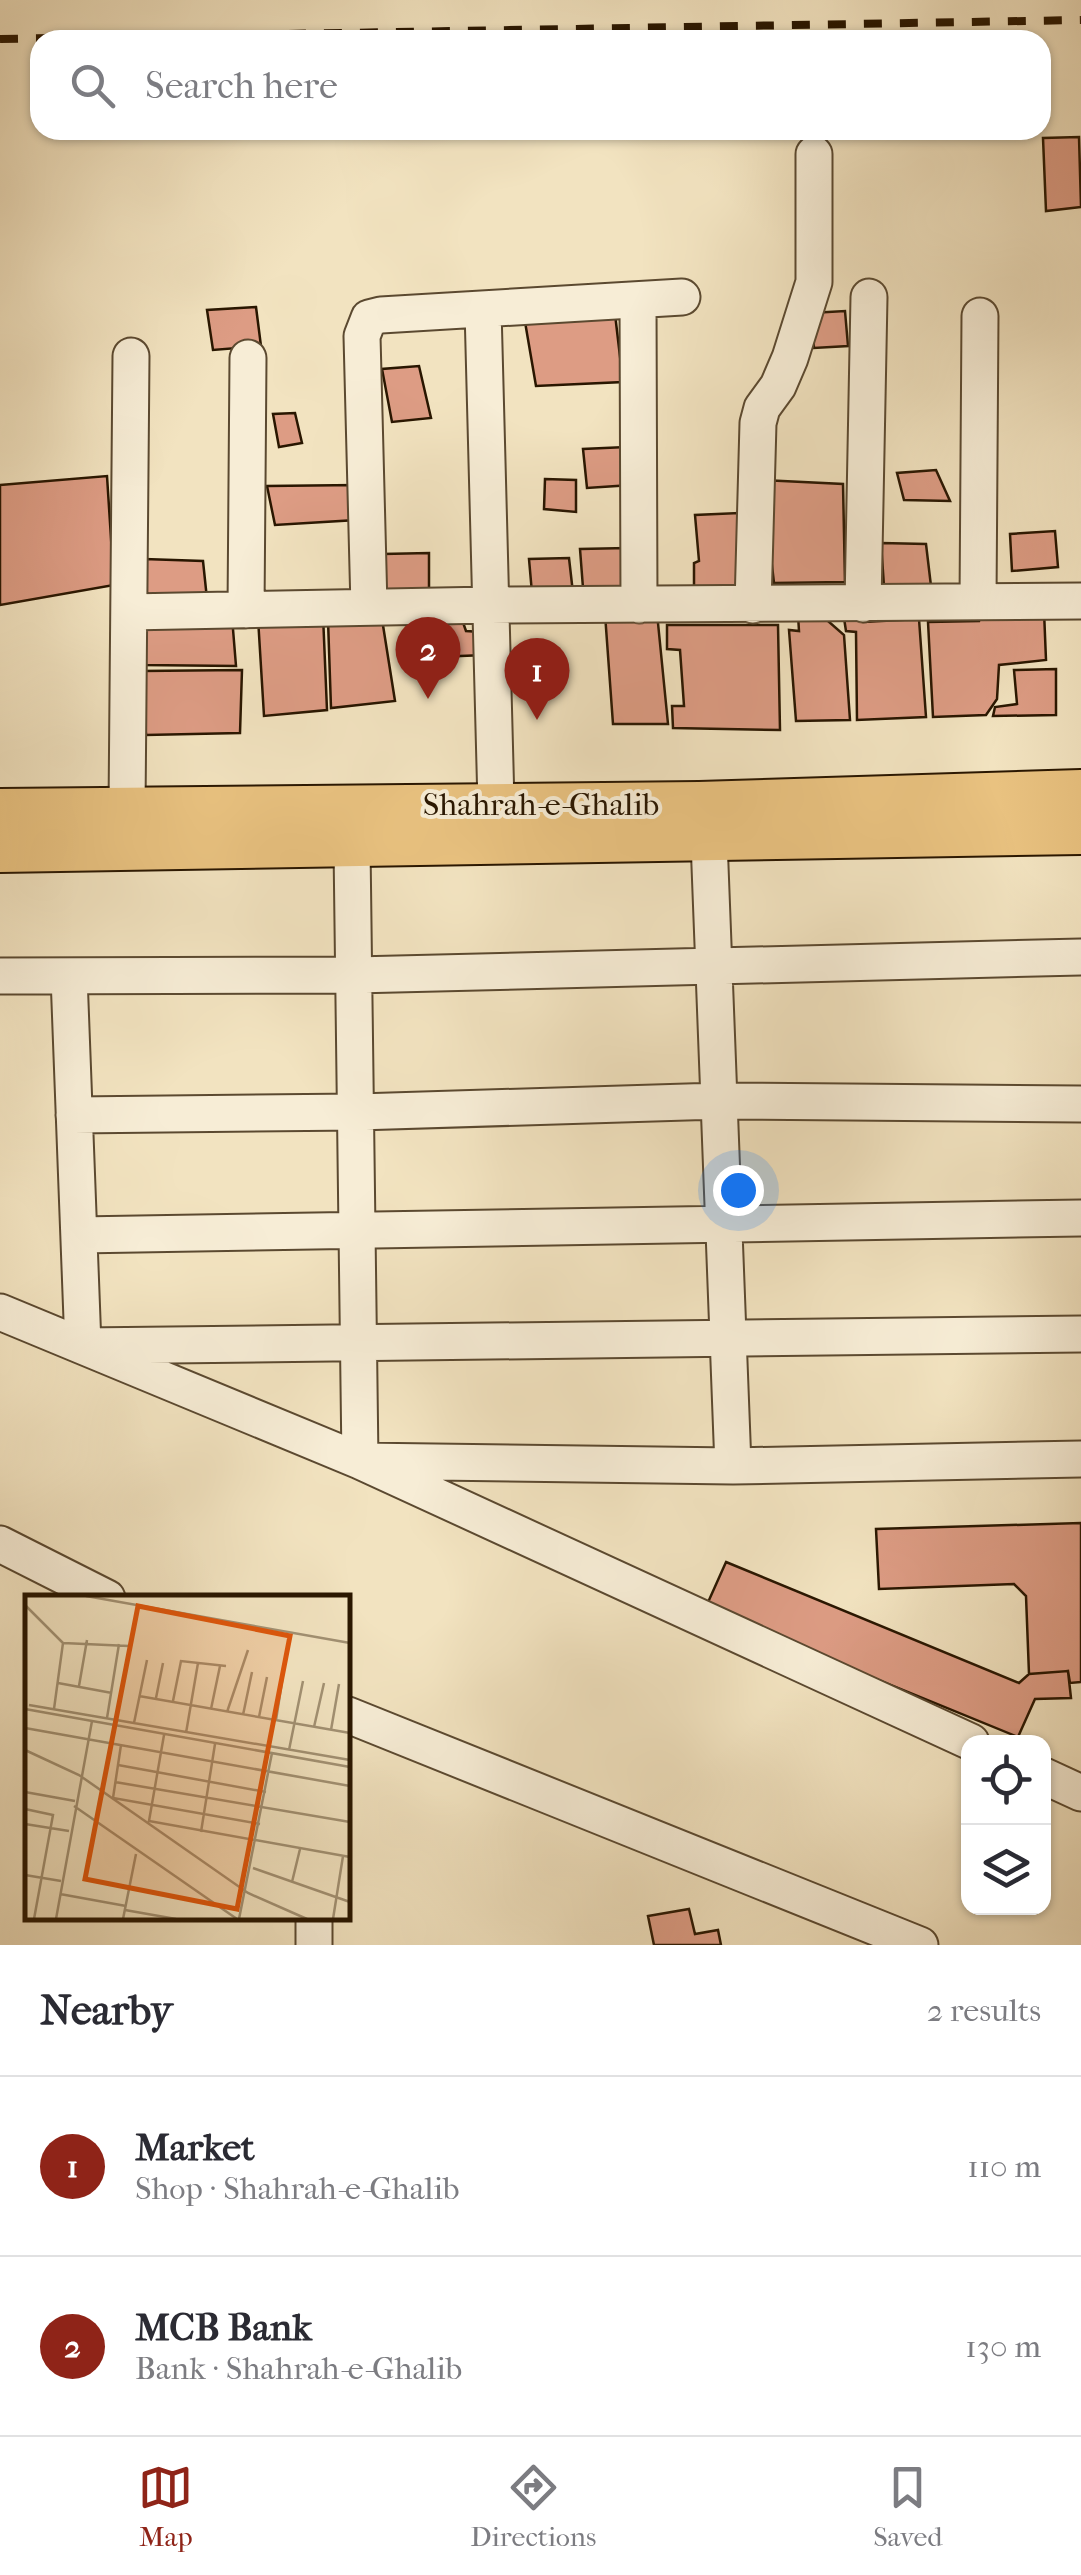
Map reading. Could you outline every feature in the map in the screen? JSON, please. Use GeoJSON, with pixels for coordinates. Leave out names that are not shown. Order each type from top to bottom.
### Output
{"type":"FeatureCollection","features":[{"type":"Feature","properties":{"kind":"main road","name":"Shahrah-e-Ghalib"},"geometry":{"type":"LineString","coordinates":[[0,810],[699,803],[1081,791]]}},
{"type":"Feature","properties":{"kind":"main road","name":"Shahrah-e-Ghalib"},"geometry":{"type":"LineString","coordinates":[[0,851],[1081,833]]}},
{"type":"Feature","properties":{"kind":"street"},"geometry":{"type":"LineString","coordinates":[[753,605],[758,423],[762,408],[778,386],[790,358],[814,282],[814,154]]}},
{"type":"Feature","properties":{"kind":"street"},"geometry":{"type":"LineString","coordinates":[[370,607],[364,324],[368,318],[682,297]]}},
{"type":"Feature","properties":{"kind":"street"},"geometry":{"type":"LineString","coordinates":[[863,604],[870,297]]}},
{"type":"Feature","properties":{"kind":"street"},"geometry":{"type":"LineString","coordinates":[[638,300],[639,605]]}},
{"type":"Feature","properties":{"kind":"street"},"geometry":{"type":"LineString","coordinates":[[483,309],[496,804]]}},
{"type":"Feature","properties":{"kind":"street"},"geometry":{"type":"LineString","coordinates":[[978,602],[980,316]]}},
{"type":"Feature","properties":{"kind":"street"},"geometry":{"type":"LineString","coordinates":[[126,808],[131,356]]}},
{"type":"Feature","properties":{"kind":"street"},"geometry":{"type":"LineString","coordinates":[[246,610],[248,358]]}},
{"type":"Feature","properties":{"kind":"street"},"geometry":{"type":"LineString","coordinates":[[129,612],[490,604],[1081,601]]}},
{"type":"Feature","properties":{"kind":"street"},"geometry":{"type":"LineString","coordinates":[[709,840],[733,1466]]}},
{"type":"Feature","properties":{"kind":"street"},"geometry":{"type":"LineString","coordinates":[[352,847],[360,1460]]}},
{"type":"Feature","properties":{"kind":"street"},"geometry":{"type":"LineString","coordinates":[[0,976],[355,975],[1081,957]]}},
{"type":"Feature","properties":{"kind":"street"},"geometry":{"type":"LineString","coordinates":[[69,976],[83,1346]]}},
{"type":"Feature","properties":{"kind":"street"},"geometry":{"type":"LineString","coordinates":[[74,1115],[358,1112],[719,1101],[1081,1104]]}},
{"type":"Feature","properties":{"kind":"street"},"geometry":{"type":"LineString","coordinates":[[79,1236],[1081,1218]]}},
{"type":"Feature","properties":{"kind":"street"},"geometry":{"type":"LineString","coordinates":[[0,1312],[360,1460],[961,1737]]}},
{"type":"Feature","properties":{"kind":"street"},"geometry":{"type":"LineString","coordinates":[[83,1346],[1081,1334]]}},
{"type":"Feature","properties":{"kind":"street"},"geometry":{"type":"LineString","coordinates":[[360,1460],[733,1466],[1081,1459]]}},
{"type":"Feature","properties":{"kind":"street"},"geometry":{"type":"LineString","coordinates":[[0,1544],[101,1595]]}},
{"type":"Feature","properties":{"kind":"street"},"geometry":{"type":"LineString","coordinates":[[350,1715],[873,1935],[920,1945]]}},
{"type":"Feature","properties":{"kind":"street"},"geometry":{"type":"LineString","coordinates":[[1051,1779],[1081,1793]]}},
{"type":"Feature","properties":{"kind":"building"},"geometry":{"type":"Polygon","coordinates":[[[1079,137],[1081,207],[1046,211],[1043,140],[1079,137]]]}},
{"type":"Feature","properties":{"kind":"building"},"geometry":{"type":"Polygon","coordinates":[[[256,307],[261,346],[213,350],[207,310],[256,307]]]}},
{"type":"Feature","properties":{"kind":"building"},"geometry":{"type":"Polygon","coordinates":[[[845,311],[848,346],[814,348],[811,313],[845,311]]]}},
{"type":"Feature","properties":{"kind":"building"},"geometry":{"type":"Polygon","coordinates":[[[615,314],[623,382],[536,386],[524,316],[615,314]]]}},
{"type":"Feature","properties":{"kind":"building"},"geometry":{"type":"Polygon","coordinates":[[[419,366],[431,418],[392,422],[382,369],[419,366]]]}},
{"type":"Feature","properties":{"kind":"building"},"geometry":{"type":"Polygon","coordinates":[[[295,413],[302,443],[279,447],[273,414],[295,413]]]}},
{"type":"Feature","properties":{"kind":"building"},"geometry":{"type":"Polygon","coordinates":[[[626,447],[631,485],[587,488],[583,449],[626,447]]]}},
{"type":"Feature","properties":{"kind":"building"},"geometry":{"type":"Polygon","coordinates":[[[936,470],[950,501],[904,500],[897,473],[936,470]]]}},
{"type":"Feature","properties":{"kind":"building"},"geometry":{"type":"Polygon","coordinates":[[[107,476],[114,585],[0,605],[0,485],[107,476]]]}},
{"type":"Feature","properties":{"kind":"building"},"geometry":{"type":"Polygon","coordinates":[[[545,479],[576,480],[576,512],[544,509],[545,479]]]}},
{"type":"Feature","properties":{"kind":"building"},"geometry":{"type":"Polygon","coordinates":[[[762,480],[843,484],[845,582],[774,583],[762,480]]]}},
{"type":"Feature","properties":{"kind":"building"},"geometry":{"type":"Polygon","coordinates":[[[357,485],[356,520],[275,525],[267,486],[357,485]]]}},
{"type":"Feature","properties":{"kind":"building"},"geometry":{"type":"Polygon","coordinates":[[[739,513],[745,585],[694,587],[694,563],[699,561],[695,515],[739,513]]]}},
{"type":"Feature","properties":{"kind":"building"},"geometry":{"type":"Polygon","coordinates":[[[1055,531],[1058,567],[1012,571],[1010,534],[1055,531]]]}},
{"type":"Feature","properties":{"kind":"building"},"geometry":{"type":"Polygon","coordinates":[[[881,543],[926,544],[931,586],[884,586],[881,543]]]}},
{"type":"Feature","properties":{"kind":"building"},"geometry":{"type":"Polygon","coordinates":[[[627,548],[629,589],[583,588],[580,549],[627,548]]]}},
{"type":"Feature","properties":{"kind":"building"},"geometry":{"type":"Polygon","coordinates":[[[429,553],[429,592],[383,592],[383,554],[429,553]]]}},
{"type":"Feature","properties":{"kind":"building"},"geometry":{"type":"Polygon","coordinates":[[[569,558],[573,593],[532,593],[529,559],[569,558]]]}},
{"type":"Feature","properties":{"kind":"building"},"geometry":{"type":"Polygon","coordinates":[[[144,559],[203,561],[207,599],[147,601],[144,559]]]}},
{"type":"Feature","properties":{"kind":"building"},"geometry":{"type":"Polygon","coordinates":[[[458,608],[466,631],[481,632],[485,655],[410,658],[407,611],[458,608]]]}},
{"type":"Feature","properties":{"kind":"building"},"geometry":{"type":"Polygon","coordinates":[[[1044,611],[1046,660],[999,665],[997,699],[986,715],[933,717],[928,622],[979,621],[980,613],[1044,611]]]}},
{"type":"Feature","properties":{"kind":"building"},"geometry":{"type":"Polygon","coordinates":[[[657,613],[668,724],[613,724],[605,614],[657,613]]]}},
{"type":"Feature","properties":{"kind":"building"},"geometry":{"type":"Polygon","coordinates":[[[820,614],[844,635],[850,720],[796,721],[789,630],[799,631],[798,615],[820,614]]]}},
{"type":"Feature","properties":{"kind":"building"},"geometry":{"type":"Polygon","coordinates":[[[323,615],[327,710],[264,716],[258,618],[323,615]]]}},
{"type":"Feature","properties":{"kind":"building"},"geometry":{"type":"Polygon","coordinates":[[[232,617],[236,666],[142,665],[139,622],[232,617]]]}},
{"type":"Feature","properties":{"kind":"building"},"geometry":{"type":"Polygon","coordinates":[[[854,617],[863,622],[919,619],[926,717],[857,720],[856,632],[846,631],[844,618],[854,617]]]}},
{"type":"Feature","properties":{"kind":"building"},"geometry":{"type":"Polygon","coordinates":[[[382,619],[395,701],[331,708],[328,620],[382,619]]]}},
{"type":"Feature","properties":{"kind":"building"},"geometry":{"type":"Polygon","coordinates":[[[667,625],[778,625],[780,730],[673,728],[672,706],[684,706],[680,650],[667,649],[667,625]]]}},
{"type":"Feature","properties":{"kind":"building"},"geometry":{"type":"Polygon","coordinates":[[[1056,669],[1056,715],[993,716],[995,707],[1017,704],[1014,670],[1056,669]]]}},
{"type":"Feature","properties":{"kind":"building"},"geometry":{"type":"Polygon","coordinates":[[[242,670],[240,733],[146,735],[142,671],[242,670]]]}},
{"type":"Feature","properties":{"kind":"building"},"geometry":{"type":"Polygon","coordinates":[[[1081,1523],[1081,1682],[1070,1683],[1068,1671],[1029,1674],[1026,1596],[1014,1584],[879,1589],[876,1529],[1081,1523]]]}},
{"type":"Feature","properties":{"kind":"building"},"geometry":{"type":"Polygon","coordinates":[[[726,1562],[1019,1683],[1029,1674],[1068,1671],[1071,1698],[1035,1699],[1019,1735],[1013,1735],[705,1609],[726,1562]]]}},
{"type":"Feature","properties":{"kind":"building"},"geometry":{"type":"Polygon","coordinates":[[[689,1909],[695,1934],[718,1930],[721,1945],[654,1945],[648,1916],[689,1909]]]}},
{"type":"Feature","properties":{"kind":"railway"},"geometry":{"type":"LineString","coordinates":[[512,30],[1081,20]]}},
{"type":"Feature","properties":{"kind":"railway"},"geometry":{"type":"LineString","coordinates":[[0,39],[30,38]]}},
{"type":"Feature","properties":{"kind":"place","name":"MCB Bank"},"geometry":{"type":"Point","coordinates":[428,699]}},
{"type":"Feature","properties":{"kind":"place","name":"Market"},"geometry":{"type":"Point","coordinates":[537,720]}}]}
